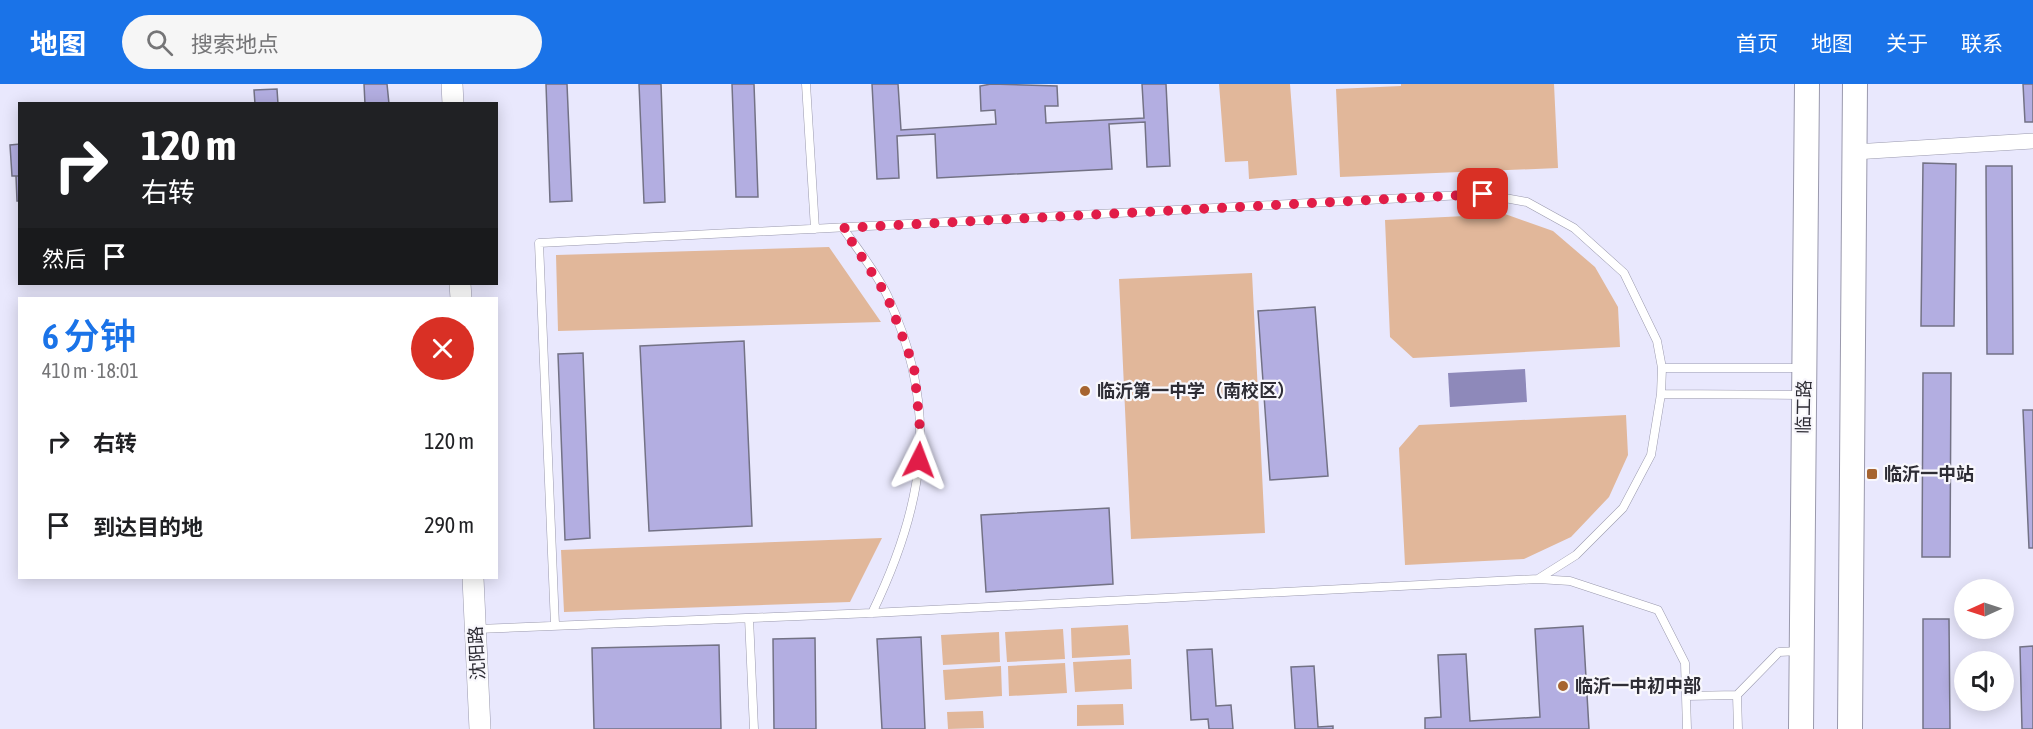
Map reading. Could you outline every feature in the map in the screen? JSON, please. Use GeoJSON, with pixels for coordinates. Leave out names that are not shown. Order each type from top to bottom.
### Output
{"type":"FeatureCollection","features":[{"type":"Feature","properties":{"kind":"main road","name":"临工路"},"geometry":{"type":"LineString","coordinates":[[1801,729],[1808,84]]}},
{"type":"Feature","properties":{"kind":"main road"},"geometry":{"type":"LineString","coordinates":[[1850,729],[1855,84]]}},
{"type":"Feature","properties":{"kind":"street"},"geometry":{"type":"LineString","coordinates":[[452,84],[453,102]]}},
{"type":"Feature","properties":{"kind":"street"},"geometry":{"type":"LineString","coordinates":[[1854,152],[2033,141]]}},
{"type":"Feature","properties":{"kind":"street","name":"沈阳路"},"geometry":{"type":"LineString","coordinates":[[473,579],[480,729]]}},
{"type":"Feature","properties":{"kind":"lane"},"geometry":{"type":"LineString","coordinates":[[806,84],[815,230]]}},
{"type":"Feature","properties":{"kind":"lane"},"geometry":{"type":"LineString","coordinates":[[555,625],[539,243],[1483,194],[1527,201],[1574,228],[1624,273],[1657,341],[1662,368],[1661,394],[1651,455],[1623,508],[1576,555],[1538,579]]}},
{"type":"Feature","properties":{"kind":"lane"},"geometry":{"type":"LineString","coordinates":[[843,228],[887,296],[914,367],[921,439],[914,502],[890,575],[872,613]]}},
{"type":"Feature","properties":{"kind":"lane"},"geometry":{"type":"LineString","coordinates":[[1662,368],[1805,368]]}},
{"type":"Feature","properties":{"kind":"lane"},"geometry":{"type":"LineString","coordinates":[[1661,394],[1804,395]]}},
{"type":"Feature","properties":{"kind":"lane"},"geometry":{"type":"LineString","coordinates":[[476,629],[872,613],[1538,579],[1570,581],[1658,610],[1685,663],[1687,729]]}},
{"type":"Feature","properties":{"kind":"lane"},"geometry":{"type":"LineString","coordinates":[[748,618],[754,729]]}},
{"type":"Feature","properties":{"kind":"lane"},"geometry":{"type":"LineString","coordinates":[[1686,696],[1737,695],[1779,652],[1802,651]]}},
{"type":"Feature","properties":{"kind":"lane"},"geometry":{"type":"LineString","coordinates":[[1737,695],[1738,729]]}},
{"type":"Feature","properties":{"kind":"shaded area"},"geometry":{"type":"Polygon","coordinates":[[[1219,84],[1290,84],[1297,175],[1249,179],[1248,161],[1225,162],[1219,84]]]}},
{"type":"Feature","properties":{"kind":"shaded area"},"geometry":{"type":"Polygon","coordinates":[[[1401,84],[1554,84],[1558,168],[1340,177],[1336,89],[1401,86],[1401,84]]]}},
{"type":"Feature","properties":{"kind":"shaded area"},"geometry":{"type":"Polygon","coordinates":[[[1505,214],[1553,231],[1595,267],[1618,307],[1620,347],[1413,358],[1390,337],[1385,220],[1505,214]]]}},
{"type":"Feature","properties":{"kind":"shaded area"},"geometry":{"type":"Polygon","coordinates":[[[829,247],[881,322],[558,331],[556,255],[829,247]]]}},
{"type":"Feature","properties":{"kind":"shaded area"},"geometry":{"type":"Polygon","coordinates":[[[1252,273],[1265,533],[1131,539],[1119,279],[1252,273]]]}},
{"type":"Feature","properties":{"kind":"shaded area"},"geometry":{"type":"Polygon","coordinates":[[[1525,369],[1527,402],[1450,407],[1448,373],[1525,369]]]}},
{"type":"Feature","properties":{"kind":"shaded area"},"geometry":{"type":"Polygon","coordinates":[[[1626,415],[1628,455],[1609,497],[1571,537],[1524,559],[1405,565],[1399,448],[1419,425],[1626,415]]]}},
{"type":"Feature","properties":{"kind":"shaded area"},"geometry":{"type":"Polygon","coordinates":[[[882,538],[850,602],[564,612],[561,550],[882,538]]]}},
{"type":"Feature","properties":{"kind":"shaded area"},"geometry":{"type":"Polygon","coordinates":[[[1128,625],[1130,655],[1072,658],[1071,628],[1128,625]]]}},
{"type":"Feature","properties":{"kind":"shaded area"},"geometry":{"type":"Polygon","coordinates":[[[1063,629],[1065,659],[1007,662],[1005,632],[1063,629]]]}},
{"type":"Feature","properties":{"kind":"shaded area"},"geometry":{"type":"Polygon","coordinates":[[[999,632],[1000,662],[943,665],[941,635],[999,632]]]}},
{"type":"Feature","properties":{"kind":"shaded area"},"geometry":{"type":"Polygon","coordinates":[[[1131,659],[1132,689],[1075,692],[1073,662],[1131,659]]]}},
{"type":"Feature","properties":{"kind":"shaded area"},"geometry":{"type":"Polygon","coordinates":[[[1065,663],[1067,693],[1009,696],[1008,666],[1065,663]]]}},
{"type":"Feature","properties":{"kind":"shaded area"},"geometry":{"type":"Polygon","coordinates":[[[1001,666],[1002,696],[945,700],[943,670],[1001,666]]]}},
{"type":"Feature","properties":{"kind":"shaded area"},"geometry":{"type":"Polygon","coordinates":[[[1123,704],[1124,725],[1077,726],[1077,705],[1123,704]]]}},
{"type":"Feature","properties":{"kind":"shaded area"},"geometry":{"type":"Polygon","coordinates":[[[983,711],[984,728],[948,729],[947,712],[983,711]]]}},
{"type":"Feature","properties":{"kind":"building"},"geometry":{"type":"Polygon","coordinates":[[[364,84],[387,84],[389,102],[365,102],[364,84]]]}},
{"type":"Feature","properties":{"kind":"building"},"geometry":{"type":"Polygon","coordinates":[[[546,84],[567,84],[572,201],[550,202],[546,84]]]}},
{"type":"Feature","properties":{"kind":"building"},"geometry":{"type":"Polygon","coordinates":[[[639,84],[661,84],[665,202],[644,203],[639,84]]]}},
{"type":"Feature","properties":{"kind":"building"},"geometry":{"type":"Polygon","coordinates":[[[732,84],[754,84],[758,197],[736,197],[732,84]]]}},
{"type":"Feature","properties":{"kind":"building"},"geometry":{"type":"Polygon","coordinates":[[[872,84],[898,84],[901,130],[996,124],[995,110],[981,111],[980,86],[991,84],[1057,86],[1058,106],[1045,106],[1046,123],[1144,118],[1142,84],[1166,84],[1170,166],[1147,167],[1145,122],[1109,124],[1112,169],[937,178],[935,134],[897,136],[899,178],[877,179],[872,84]]]}},
{"type":"Feature","properties":{"kind":"building"},"geometry":{"type":"Polygon","coordinates":[[[2023,84],[2033,84],[2033,122],[2025,122],[2023,84]]]}},
{"type":"Feature","properties":{"kind":"building"},"geometry":{"type":"Polygon","coordinates":[[[277,89],[278,102],[255,102],[254,90],[277,89]]]}},
{"type":"Feature","properties":{"kind":"building"},"geometry":{"type":"Polygon","coordinates":[[[18,144],[18,176],[12,176],[10,145],[18,144]]]}},
{"type":"Feature","properties":{"kind":"building"},"geometry":{"type":"Polygon","coordinates":[[[1923,163],[1956,164],[1954,326],[1921,326],[1923,163]]]}},
{"type":"Feature","properties":{"kind":"building"},"geometry":{"type":"Polygon","coordinates":[[[1986,166],[2012,166],[2013,354],[1987,354],[1986,166]]]}},
{"type":"Feature","properties":{"kind":"building"},"geometry":{"type":"Polygon","coordinates":[[[16,176],[18,176],[18,201],[16,176]]]}},
{"type":"Feature","properties":{"kind":"building"},"geometry":{"type":"Polygon","coordinates":[[[1315,307],[1328,476],[1270,480],[1258,311],[1315,307]]]}},
{"type":"Feature","properties":{"kind":"building"},"geometry":{"type":"Polygon","coordinates":[[[744,341],[752,526],[649,531],[640,346],[744,341]]]}},
{"type":"Feature","properties":{"kind":"building"},"geometry":{"type":"Polygon","coordinates":[[[583,353],[590,538],[565,540],[558,354],[583,353]]]}},
{"type":"Feature","properties":{"kind":"building"},"geometry":{"type":"Polygon","coordinates":[[[1923,373],[1951,373],[1950,557],[1922,557],[1923,373]]]}},
{"type":"Feature","properties":{"kind":"building"},"geometry":{"type":"Polygon","coordinates":[[[2023,410],[2033,410],[2033,548],[2029,548],[2023,410]]]}},
{"type":"Feature","properties":{"kind":"building"},"geometry":{"type":"Polygon","coordinates":[[[1109,508],[1113,584],[986,592],[981,515],[1109,508]]]}},
{"type":"Feature","properties":{"kind":"building"},"geometry":{"type":"Polygon","coordinates":[[[1923,619],[1949,619],[1950,729],[1923,729],[1923,619]]]}},
{"type":"Feature","properties":{"kind":"building","name":"临沂一中初中部"},"geometry":{"type":"Polygon","coordinates":[[[1583,626],[1589,729],[1425,729],[1425,718],[1441,717],[1438,655],[1466,654],[1470,721],[1540,717],[1535,629],[1583,626]]]}},
{"type":"Feature","properties":{"kind":"building"},"geometry":{"type":"Polygon","coordinates":[[[921,637],[925,729],[882,729],[877,639],[921,637]]]}},
{"type":"Feature","properties":{"kind":"building"},"geometry":{"type":"Polygon","coordinates":[[[815,638],[816,729],[774,729],[773,639],[815,638]]]}},
{"type":"Feature","properties":{"kind":"building"},"geometry":{"type":"Polygon","coordinates":[[[719,645],[721,729],[594,729],[592,648],[719,645]]]}},
{"type":"Feature","properties":{"kind":"building"},"geometry":{"type":"Polygon","coordinates":[[[2033,646],[2033,729],[2022,729],[2020,647],[2033,646]]]}},
{"type":"Feature","properties":{"kind":"building"},"geometry":{"type":"Polygon","coordinates":[[[1212,649],[1216,706],[1231,705],[1233,729],[1209,729],[1208,719],[1191,720],[1187,650],[1212,649]]]}},
{"type":"Feature","properties":{"kind":"building"},"geometry":{"type":"Polygon","coordinates":[[[1314,666],[1318,727],[1333,726],[1333,729],[1295,729],[1291,667],[1314,666]]]}},
{"type":"Feature","properties":{"kind":"place","name":"临沂第一中学（南校区）"},"geometry":{"type":"Point","coordinates":[1085,391]}},
{"type":"Feature","properties":{"kind":"place","name":"临沂一中站"},"geometry":{"type":"Point","coordinates":[1872,474]}},
{"type":"Feature","properties":{"kind":"place","name":"临沂一中初中部"},"geometry":{"type":"Point","coordinates":[1563,686]}},
{"type":"Feature","properties":{"kind":"route"},"geometry":{"type":"LineString","coordinates":[[919,460],[921,439],[914,367],[887,296],[843,228],[1483,194]]}}]}
